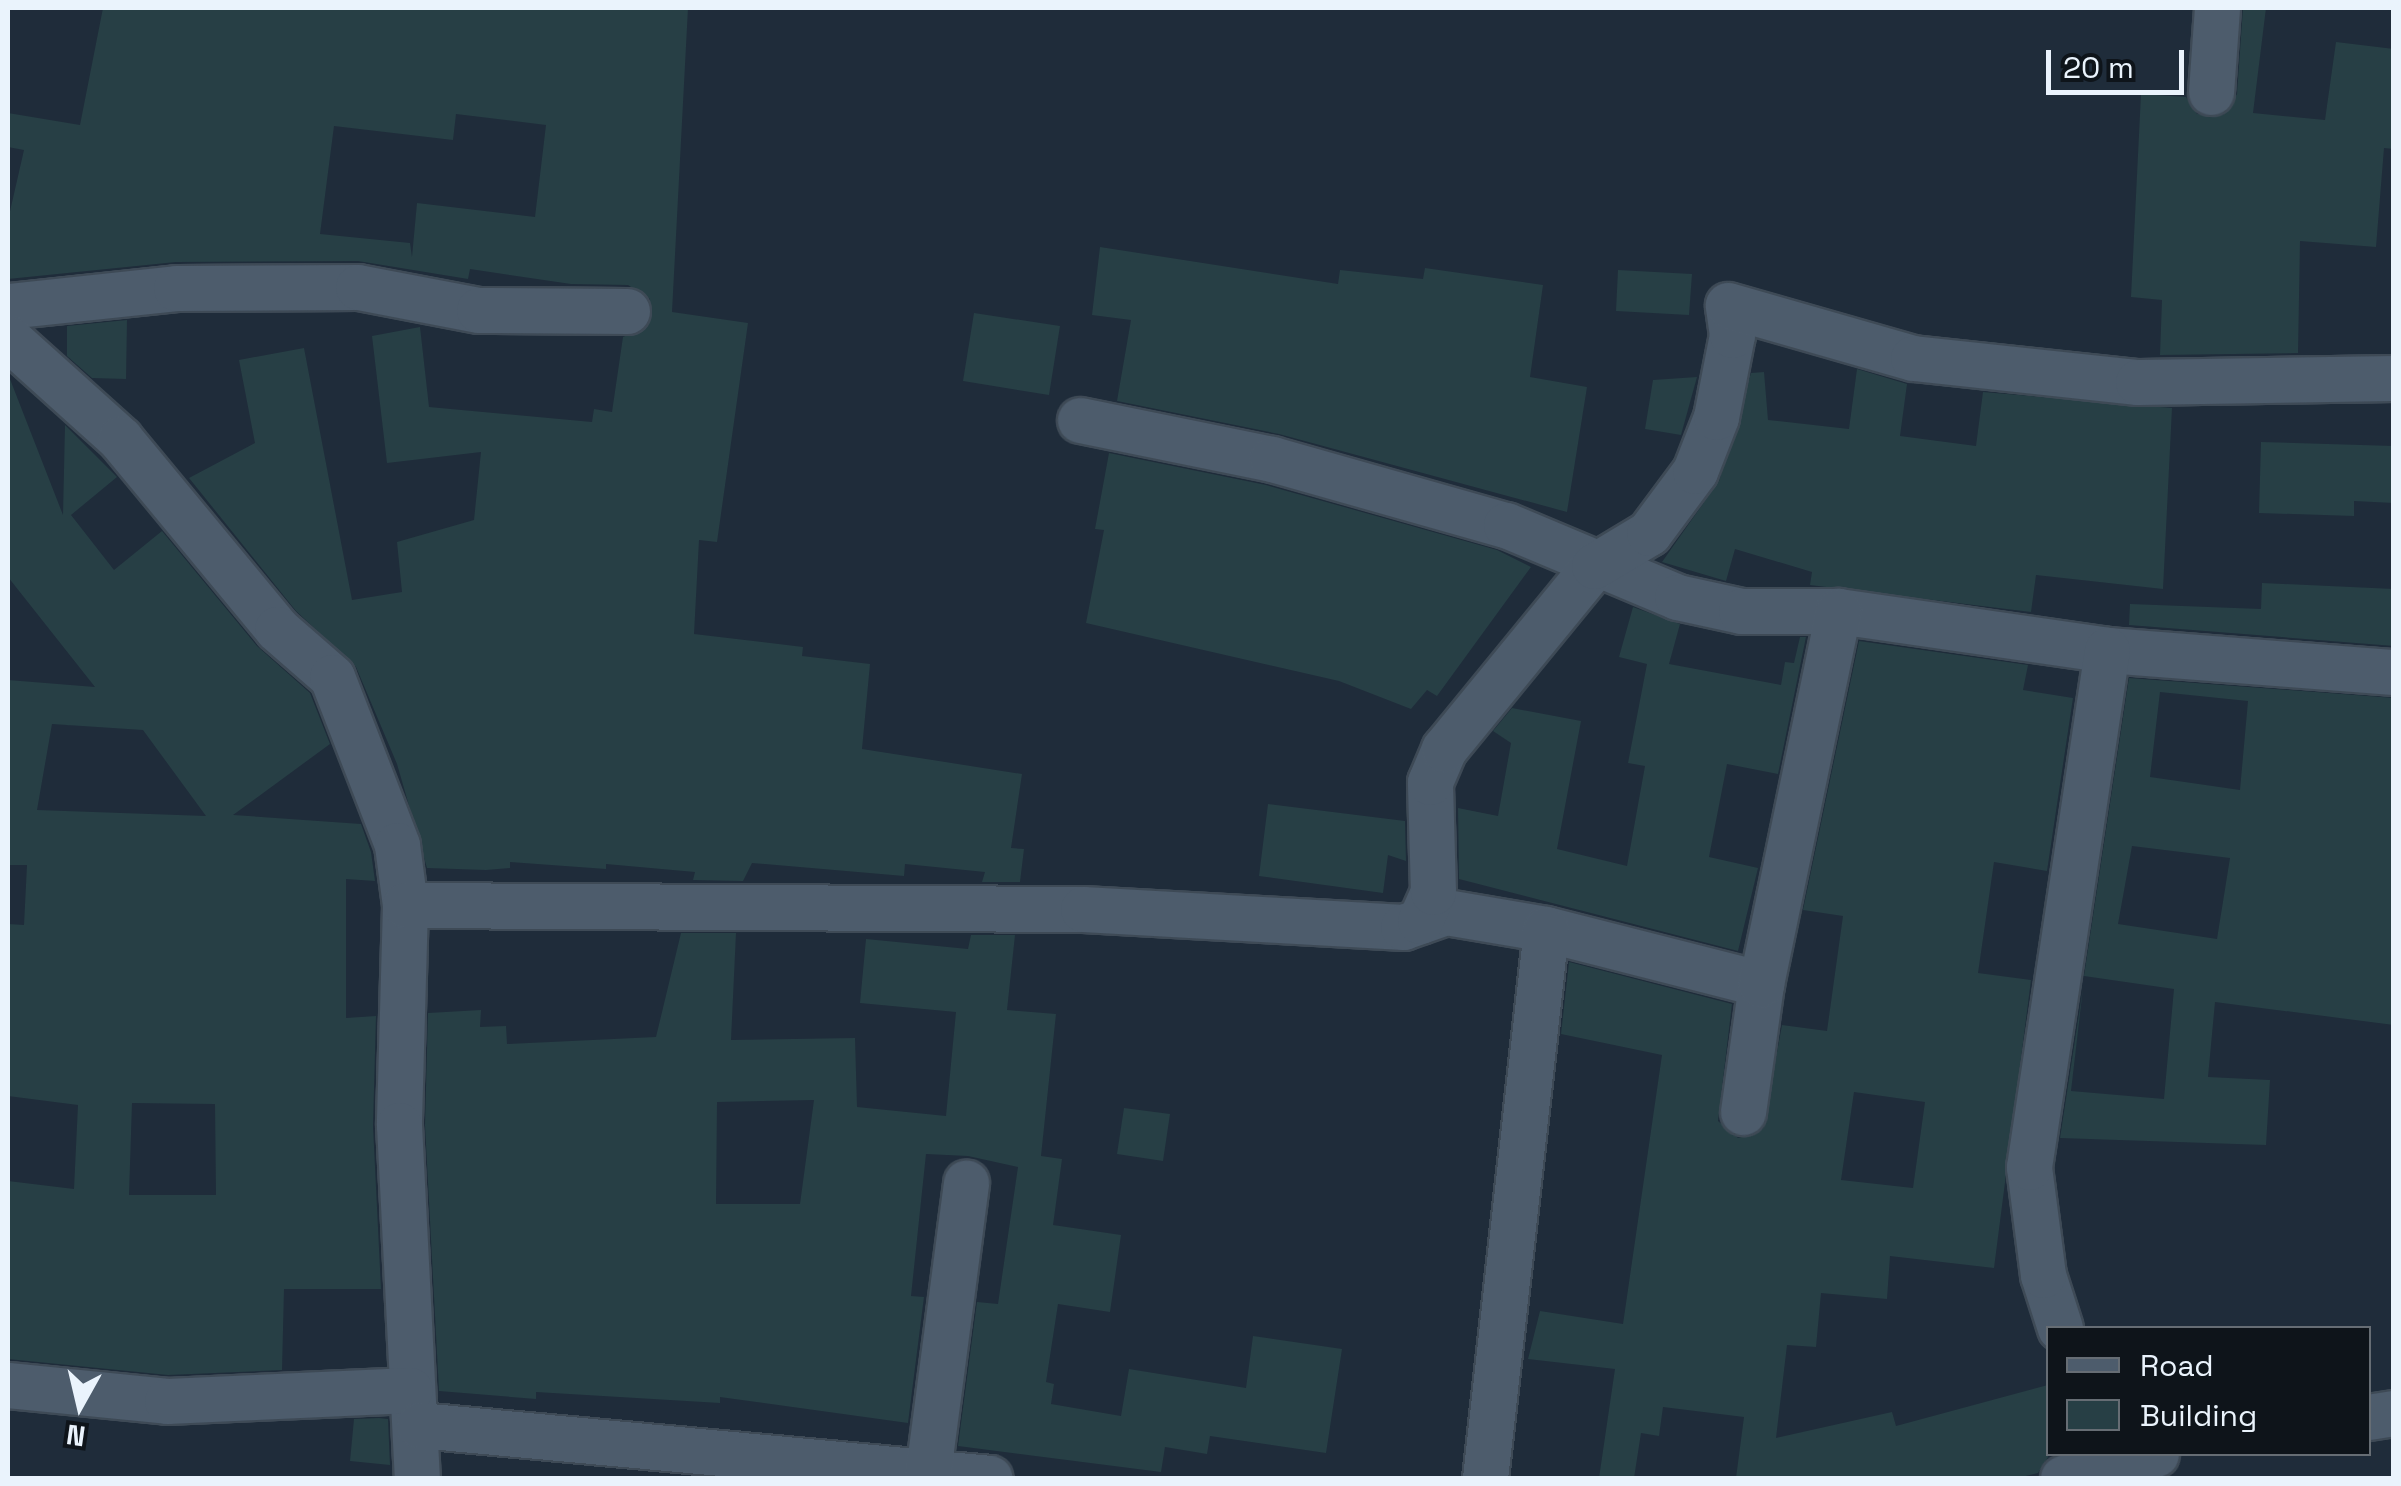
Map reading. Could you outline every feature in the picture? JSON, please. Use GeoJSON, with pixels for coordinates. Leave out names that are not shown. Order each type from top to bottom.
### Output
{"type":"FeatureCollection","features":[{"type":"Feature","properties":{"kind":"street"},"geometry":{"type":"LineString","coordinates":[[2211,92],[2217,8]]}},
{"type":"Feature","properties":{"kind":"street"},"geometry":{"type":"LineString","coordinates":[[8,306],[176,288],[358,288],[478,310],[626,310]]}},
{"type":"Feature","properties":{"kind":"street"},"geometry":{"type":"LineString","coordinates":[[1420,921],[1433,892],[1430,782],[1444,749],[1594,566],[1650,533],[1695,471],[1716,417],[1732,336],[1728,305],[1913,358],[2138,382],[2394,378]]}},
{"type":"Feature","properties":{"kind":"street"},"geometry":{"type":"LineString","coordinates":[[8,338],[120,439],[278,629],[332,677],[397,845],[405,905],[399,1125],[417,1478]]}},
{"type":"Feature","properties":{"kind":"street"},"geometry":{"type":"LineString","coordinates":[[1080,420],[1272,459],[1506,525],[1594,566],[1677,597],[1742,611],[1838,611],[2107,650],[2394,672]]}},
{"type":"Feature","properties":{"kind":"street"},"geometry":{"type":"LineString","coordinates":[[1744,1112],[1762,984],[1838,611]]}},
{"type":"Feature","properties":{"kind":"street"},"geometry":{"type":"LineString","coordinates":[[2059,1326],[2043,1275],[2029,1167],[2107,650]]}},
{"type":"Feature","properties":{"kind":"street"},"geometry":{"type":"LineString","coordinates":[[405,905],[1082,909],[1403,926],[1446,912],[1546,929],[1762,984]]}},
{"type":"Feature","properties":{"kind":"street"},"geometry":{"type":"LineString","coordinates":[[1484,1478],[1546,929]]}},
{"type":"Feature","properties":{"kind":"street"},"geometry":{"type":"LineString","coordinates":[[928,1472],[966,1182]]}},
{"type":"Feature","properties":{"kind":"street"},"geometry":{"type":"LineString","coordinates":[[8,1385],[167,1401],[414,1408],[990,1478]]}},
{"type":"Feature","properties":{"kind":"street"},"geometry":{"type":"LineString","coordinates":[[2089,1465],[2144,1456]]}},
{"type":"Feature","properties":{"kind":"building"},"geometry":{"type":"Polygon","coordinates":[[[103,8],[688,8],[672,312],[748,323],[717,542],[699,540],[694,634],[803,647],[802,656],[870,664],[862,749],[1022,774],[1011,848],[1024,849],[1020,882],[982,882],[985,872],[905,864],[904,876],[752,863],[743,881],[693,880],[695,872],[606,864],[606,869],[510,862],[510,868],[486,870],[427,868],[397,764],[356,667],[296,611],[189,478],[255,443],[239,360],[304,348],[352,600],[402,592],[397,542],[474,520],[481,452],[387,463],[372,336],[420,327],[429,407],[592,422],[594,409],[612,412],[623,337],[649,325],[650,299],[628,285],[571,284],[470,269],[468,279],[358,261],[176,262],[8,279],[8,220],[24,150],[8,147],[8,113],[80,125],[103,8]],[[456,114],[453,140],[334,126],[320,234],[410,243],[412,257],[417,203],[535,217],[546,125],[456,114]]]}},
{"type":"Feature","properties":{"kind":"building"},"geometry":{"type":"Polygon","coordinates":[[[2243,8],[2266,8],[2253,113],[2325,120],[2336,42],[2394,49],[2394,149],[2384,148],[2376,247],[2300,241],[2298,353],[2160,355],[2162,300],[2131,297],[2141,94],[2186,97],[2197,114],[2223,115],[2237,94],[2243,8]]]}},
{"type":"Feature","properties":{"kind":"building"},"geometry":{"type":"Polygon","coordinates":[[[1100,247],[1338,284],[1340,270],[1423,279],[1425,268],[1543,285],[1530,377],[1587,387],[1567,512],[1279,434],[1117,401],[1131,320],[1092,315],[1100,247]]]}},
{"type":"Feature","properties":{"kind":"building"},"geometry":{"type":"Polygon","coordinates":[[[1618,270],[1692,274],[1689,315],[1616,311],[1618,270]]]}},
{"type":"Feature","properties":{"kind":"building"},"geometry":{"type":"Polygon","coordinates":[[[974,313],[1060,326],[1049,395],[963,381],[974,313]]]}},
{"type":"Feature","properties":{"kind":"building"},"geometry":{"type":"Polygon","coordinates":[[[127,320],[126,379],[92,378],[67,356],[67,326],[127,320]]]}},
{"type":"Feature","properties":{"kind":"building"},"geometry":{"type":"Polygon","coordinates":[[[1857,369],[1907,384],[1900,436],[1976,446],[1983,392],[2172,408],[2163,589],[2036,575],[2031,612],[1810,585],[1812,572],[1735,549],[1726,581],[1662,562],[1719,481],[1751,373],[1764,372],[1768,420],[1849,429],[1857,369]]]}},
{"type":"Feature","properties":{"kind":"building"},"geometry":{"type":"Polygon","coordinates":[[[8,374],[63,515],[65,425],[117,477],[71,515],[114,570],[162,531],[257,646],[310,693],[330,744],[233,815],[361,824],[371,852],[375,881],[346,879],[346,1018],[376,1016],[373,1126],[381,1289],[284,1289],[282,1370],[168,1375],[8,1359],[8,1181],[74,1189],[78,1105],[8,1096],[8,924],[24,925],[27,865],[8,865],[8,680],[95,687],[8,577],[8,374]],[[52,724],[37,810],[206,816],[143,730],[52,724]],[[132,1103],[129,1195],[216,1195],[215,1104],[132,1103]]]}},
{"type":"Feature","properties":{"kind":"building"},"geometry":{"type":"Polygon","coordinates":[[[1697,377],[1681,435],[1645,429],[1653,380],[1697,377]]]}},
{"type":"Feature","properties":{"kind":"building"},"geometry":{"type":"Polygon","coordinates":[[[2261,442],[2394,446],[2394,503],[2354,501],[2354,516],[2259,513],[2261,442]]]}},
{"type":"Feature","properties":{"kind":"building"},"geometry":{"type":"Polygon","coordinates":[[[1109,453],[1266,485],[1497,550],[1531,567],[1437,696],[1427,690],[1411,709],[1339,681],[1086,623],[1104,530],[1095,529],[1109,453]]]}},
{"type":"Feature","properties":{"kind":"building"},"geometry":{"type":"Polygon","coordinates":[[[2262,583],[2394,589],[2394,646],[2129,625],[2130,604],[2261,609],[2262,583]]]}},
{"type":"Feature","properties":{"kind":"building"},"geometry":{"type":"Polygon","coordinates":[[[1633,607],[1680,624],[1669,664],[1781,685],[1785,662],[1794,663],[1800,637],[1806,637],[1778,774],[1727,764],[1709,857],[1758,868],[1738,951],[1459,879],[1458,808],[1498,816],[1511,743],[1493,731],[1512,708],[1581,721],[1557,849],[1627,866],[1645,766],[1628,763],[1647,664],[1619,657],[1633,607]]]}},
{"type":"Feature","properties":{"kind":"building"},"geometry":{"type":"Polygon","coordinates":[[[1859,641],[2028,665],[2023,690],[2073,698],[2047,871],[1994,862],[1978,973],[2031,980],[1994,1268],[1890,1256],[1887,1299],[1821,1293],[1816,1347],[1787,1345],[1776,1438],[1892,1412],[1896,1426],[2046,1386],[2048,1457],[2038,1473],[2017,1478],[1736,1478],[1744,1417],[1663,1407],[1659,1436],[1641,1433],[1634,1478],[1599,1478],[1615,1369],[1528,1359],[1540,1311],[1623,1324],[1662,1055],[1561,1034],[1569,962],[1732,1004],[1718,1121],[1738,1138],[1763,1129],[1782,1025],[1827,1031],[1843,916],[1803,910],[1859,641]],[[1854,1092],[1841,1180],[1913,1188],[1925,1102],[1854,1092]]]}},
{"type":"Feature","properties":{"kind":"building"},"geometry":{"type":"Polygon","coordinates":[[[2129,678],[2394,698],[2394,1025],[2215,1002],[2208,1077],[2270,1080],[2266,1145],[2060,1138],[2083,988],[2071,1091],[2164,1099],[2174,989],[2084,976],[2129,678]],[[2160,692],[2150,777],[2240,790],[2248,701],[2160,692]],[[2132,846],[2118,924],[2217,939],[2230,858],[2132,846]]]}},
{"type":"Feature","properties":{"kind":"building"},"geometry":{"type":"Polygon","coordinates":[[[1268,804],[1405,821],[1406,861],[1388,855],[1383,893],[1259,876],[1268,804]]]}},
{"type":"Feature","properties":{"kind":"building"},"geometry":{"type":"Polygon","coordinates":[[[681,933],[736,933],[731,1040],[855,1038],[857,1107],[946,1116],[956,1012],[860,1003],[866,939],[968,949],[971,935],[1015,935],[1007,1010],[1056,1014],[1041,1156],[1062,1159],[1053,1225],[1121,1235],[1110,1312],[1058,1304],[1046,1382],[1054,1384],[1051,1404],[1121,1416],[1129,1369],[1246,1388],[1253,1336],[1342,1349],[1326,1453],[1210,1436],[1207,1454],[1165,1447],[1161,1472],[958,1446],[977,1302],[998,1304],[1018,1167],[968,1156],[926,1154],[911,1296],[924,1297],[908,1423],[720,1397],[720,1403],[536,1392],[536,1399],[439,1391],[425,1125],[428,1013],[481,1010],[480,1027],[506,1026],[507,1044],[656,1037],[681,933]],[[814,1100],[717,1102],[716,1204],[800,1204],[814,1100]]]}},
{"type":"Feature","properties":{"kind":"building"},"geometry":{"type":"Polygon","coordinates":[[[1124,1108],[1170,1114],[1163,1161],[1117,1154],[1124,1108]]]}},
{"type":"Feature","properties":{"kind":"building"},"geometry":{"type":"Polygon","coordinates":[[[354,1419],[388,1419],[390,1465],[350,1461],[354,1419]]]}}]}
